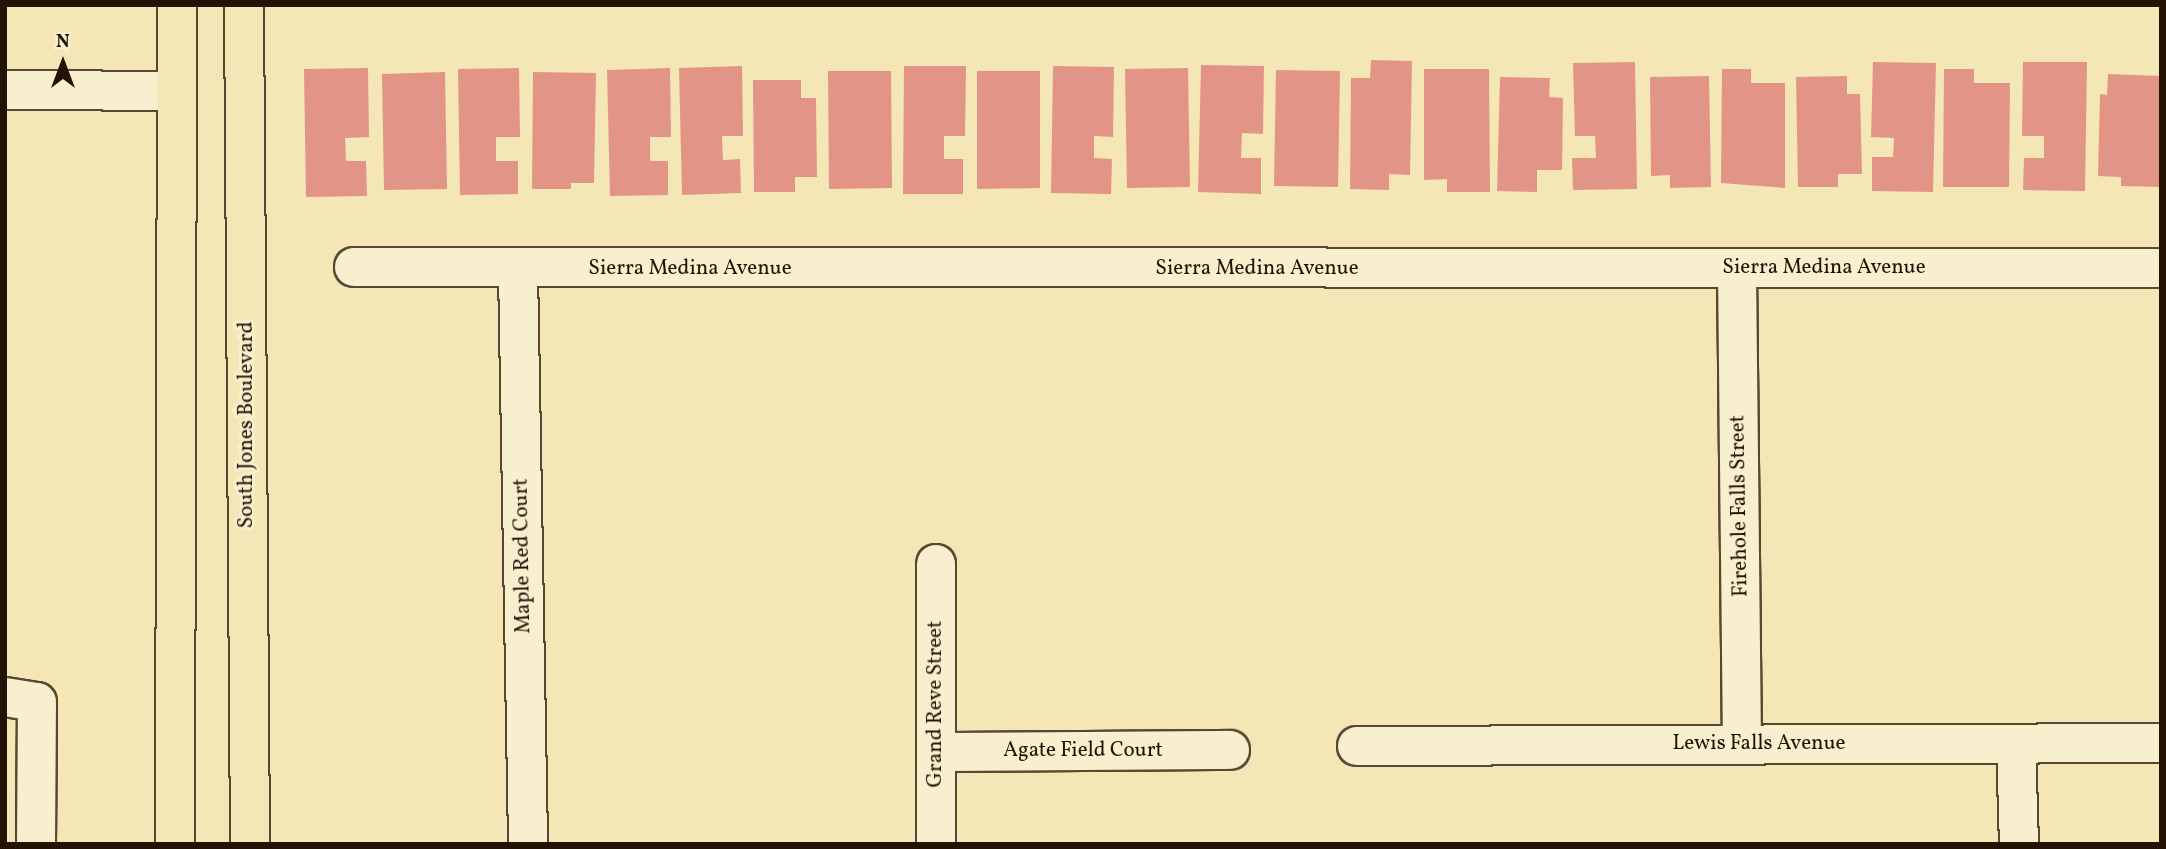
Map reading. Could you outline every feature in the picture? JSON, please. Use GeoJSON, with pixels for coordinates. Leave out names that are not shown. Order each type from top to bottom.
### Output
{"type":"FeatureCollection","features":[{"type":"Feature","properties":{"kind":"main road"},"geometry":{"type":"LineString","coordinates":[[175,844],[177,5]]}},
{"type":"Feature","properties":{"kind":"main road","name":"South Jones Boulevard"},"geometry":{"type":"LineString","coordinates":[[244,5],[250,844]]}},
{"type":"Feature","properties":{"kind":"street"},"geometry":{"type":"LineString","coordinates":[[5,90],[177,91]]}},
{"type":"Feature","properties":{"kind":"street","name":"Sierra Medina Avenue"},"geometry":{"type":"LineString","coordinates":[[354,267],[2161,268]]}},
{"type":"Feature","properties":{"kind":"street","name":"Maple Red Court"},"geometry":{"type":"LineString","coordinates":[[518,269],[528,844]]}},
{"type":"Feature","properties":{"kind":"street","name":"Firehole Falls Street"},"geometry":{"type":"LineString","coordinates":[[1737,269],[1742,743]]}},
{"type":"Feature","properties":{"kind":"street","name":"Grand Reve Street"},"geometry":{"type":"LineString","coordinates":[[936,564],[936,844]]}},
{"type":"Feature","properties":{"kind":"street"},"geometry":{"type":"LineString","coordinates":[[5,697],[37,702],[36,844]]}},
{"type":"Feature","properties":{"kind":"street","name":"Lewis Falls Avenue"},"geometry":{"type":"LineString","coordinates":[[1357,746],[2161,743]]}},
{"type":"Feature","properties":{"kind":"street"},"geometry":{"type":"LineString","coordinates":[[2017,744],[2019,844]]}},
{"type":"Feature","properties":{"kind":"street","name":"Agate Field Court"},"geometry":{"type":"LineString","coordinates":[[936,752],[1230,750]]}},
{"type":"Feature","properties":{"kind":"building"},"geometry":{"type":"Polygon","coordinates":[[[1371,60],[1412,61],[1410,175],[1389,174],[1389,190],[1350,189],[1351,78],[1370,78],[1371,60]]]}},
{"type":"Feature","properties":{"kind":"building"},"geometry":{"type":"Polygon","coordinates":[[[1635,62],[1637,189],[1573,190],[1572,158],[1596,158],[1595,136],[1575,136],[1573,63],[1635,62]]]}},
{"type":"Feature","properties":{"kind":"building"},"geometry":{"type":"Polygon","coordinates":[[[1873,62],[1936,63],[1933,192],[1872,191],[1872,157],[1893,157],[1894,138],[1871,137],[1873,62]]]}},
{"type":"Feature","properties":{"kind":"building"},"geometry":{"type":"Polygon","coordinates":[[[2023,62],[2087,62],[2085,191],[2023,190],[2024,158],[2044,158],[2044,136],[2022,136],[2023,62]]]}},
{"type":"Feature","properties":{"kind":"building"},"geometry":{"type":"Polygon","coordinates":[[[1201,65],[1264,66],[1263,134],[1242,133],[1241,158],[1261,158],[1261,194],[1198,192],[1201,65]]]}},
{"type":"Feature","properties":{"kind":"building"},"geometry":{"type":"Polygon","coordinates":[[[742,66],[743,136],[722,136],[723,160],[740,159],[741,193],[682,195],[679,68],[742,66]]]}},
{"type":"Feature","properties":{"kind":"building"},"geometry":{"type":"Polygon","coordinates":[[[904,66],[966,66],[965,136],[944,136],[944,159],[963,159],[963,194],[903,194],[904,66]]]}},
{"type":"Feature","properties":{"kind":"building"},"geometry":{"type":"Polygon","coordinates":[[[1053,66],[1114,67],[1113,137],[1094,136],[1094,158],[1112,159],[1111,194],[1051,193],[1053,66]]]}},
{"type":"Feature","properties":{"kind":"building"},"geometry":{"type":"Polygon","coordinates":[[[368,68],[369,137],[345,138],[346,161],[366,161],[367,196],[306,197],[304,69],[368,68]]]}},
{"type":"Feature","properties":{"kind":"building"},"geometry":{"type":"Polygon","coordinates":[[[519,68],[520,137],[496,137],[496,161],[518,161],[518,194],[460,195],[458,69],[519,68]]]}},
{"type":"Feature","properties":{"kind":"building"},"geometry":{"type":"Polygon","coordinates":[[[670,68],[671,137],[650,137],[650,161],[668,161],[668,195],[610,196],[607,70],[670,68]]]}},
{"type":"Feature","properties":{"kind":"building"},"geometry":{"type":"Polygon","coordinates":[[[1188,68],[1190,187],[1127,188],[1125,69],[1188,68]]]}},
{"type":"Feature","properties":{"kind":"building"},"geometry":{"type":"Polygon","coordinates":[[[1424,69],[1489,69],[1490,192],[1447,192],[1447,179],[1424,180],[1424,69]]]}},
{"type":"Feature","properties":{"kind":"building"},"geometry":{"type":"Polygon","coordinates":[[[1722,69],[1751,69],[1751,83],[1785,83],[1785,188],[1721,183],[1722,69]]]}},
{"type":"Feature","properties":{"kind":"building"},"geometry":{"type":"Polygon","coordinates":[[[1944,69],[1974,69],[1974,83],[2010,83],[2009,187],[1943,187],[1944,69]]]}},
{"type":"Feature","properties":{"kind":"building"},"geometry":{"type":"Polygon","coordinates":[[[1276,70],[1340,71],[1338,187],[1274,186],[1276,70]]]}},
{"type":"Feature","properties":{"kind":"building"},"geometry":{"type":"Polygon","coordinates":[[[828,71],[891,71],[892,188],[829,189],[828,71]]]}},
{"type":"Feature","properties":{"kind":"building"},"geometry":{"type":"Polygon","coordinates":[[[977,71],[1040,71],[1040,188],[977,189],[977,71]]]}},
{"type":"Feature","properties":{"kind":"building"},"geometry":{"type":"Polygon","coordinates":[[[445,72],[447,189],[384,190],[382,74],[445,72]]]}},
{"type":"Feature","properties":{"kind":"building"},"geometry":{"type":"Polygon","coordinates":[[[533,72],[596,73],[594,183],[571,183],[571,189],[532,189],[533,72]]]}},
{"type":"Feature","properties":{"kind":"building"},"geometry":{"type":"Polygon","coordinates":[[[2108,74],[2161,76],[2160,187],[2121,186],[2121,177],[2098,176],[2100,94],[2107,95],[2108,74]]]}},
{"type":"Feature","properties":{"kind":"building"},"geometry":{"type":"Polygon","coordinates":[[[1709,76],[1711,187],[1670,188],[1670,175],[1651,176],[1650,77],[1709,76]]]}},
{"type":"Feature","properties":{"kind":"building"},"geometry":{"type":"Polygon","coordinates":[[[1847,76],[1847,94],[1860,94],[1862,174],[1838,174],[1838,187],[1798,187],[1796,77],[1847,76]]]}},
{"type":"Feature","properties":{"kind":"building"},"geometry":{"type":"Polygon","coordinates":[[[1500,77],[1550,78],[1549,97],[1563,98],[1562,170],[1537,170],[1537,192],[1497,191],[1500,77]]]}},
{"type":"Feature","properties":{"kind":"building"},"geometry":{"type":"Polygon","coordinates":[[[753,80],[801,80],[801,98],[816,98],[817,177],[795,177],[795,192],[754,192],[753,80]]]}}]}
